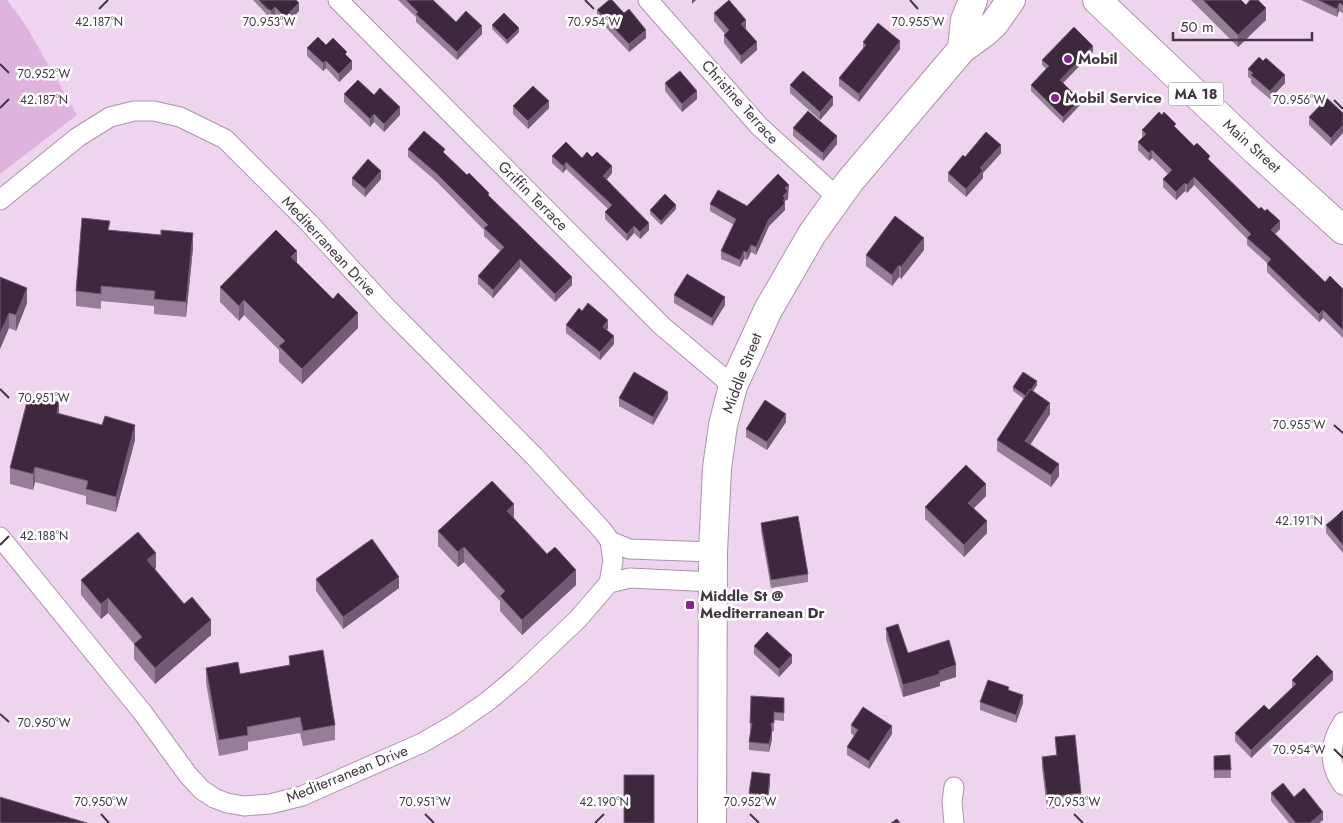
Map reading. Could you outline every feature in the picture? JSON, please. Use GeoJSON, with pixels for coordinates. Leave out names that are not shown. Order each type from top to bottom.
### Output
{"type":"FeatureCollection","features":[{"type":"Feature","properties":{"kind":"main road"},"geometry":{"type":"LineString","coordinates":[[962,48],[965,20],[973,0]]}},
{"type":"Feature","properties":{"kind":"main road","name":"Middle Street"},"geometry":{"type":"LineString","coordinates":[[712,823],[713,552],[717,468],[723,425],[733,386],[768,310],[812,234],[837,197],[962,48],[994,24],[1011,0]]}},
{"type":"Feature","properties":{"kind":"main road","name":"Main Street"},"geometry":{"type":"LineString","coordinates":[[1097,0],[1257,152],[1343,230]]}},
{"type":"Feature","properties":{"kind":"street","name":"Griffin Terrace"},"geometry":{"type":"LineString","coordinates":[[338,0],[662,326],[733,386]]}},
{"type":"Feature","properties":{"kind":"street","name":"Christine Terrace"},"geometry":{"type":"LineString","coordinates":[[648,0],[764,132],[837,197]]}},
{"type":"Feature","properties":{"kind":"street","name":"Mediterranean Drive"},"geometry":{"type":"LineString","coordinates":[[0,200],[78,137],[110,117],[134,111],[154,111],[180,117],[225,139],[309,223],[387,308],[534,456],[610,541]]}},
{"type":"Feature","properties":{"kind":"street","name":"Mediterranean Drive"},"geometry":{"type":"LineString","coordinates":[[0,537],[143,713],[188,775],[202,790],[214,798],[244,806],[270,804],[302,796],[422,743],[455,724],[488,701],[519,674],[578,619],[609,583]]}},
{"type":"Feature","properties":{"kind":"street"},"geometry":{"type":"LineString","coordinates":[[610,541],[629,549],[713,552]]}},
{"type":"Feature","properties":{"kind":"street"},"geometry":{"type":"LineString","coordinates":[[610,541],[614,561],[609,583],[630,578],[713,582]]}},
{"type":"Feature","properties":{"kind":"street"},"geometry":{"type":"LineString","coordinates":[[1343,722],[1334,739],[1332,748],[1333,768],[1343,785]]}},
{"type":"Feature","properties":{"kind":"street"},"geometry":{"type":"LineString","coordinates":[[954,787],[952,802],[954,823]]}},
{"type":"Feature","properties":{"kind":"shaded area"},"geometry":{"type":"Polygon","coordinates":[[[0,0],[7,0],[25,24],[77,115],[0,174],[0,0]]]}},
{"type":"Feature","properties":{"kind":"building"},"geometry":{"type":"Polygon","coordinates":[[[261,0],[296,0],[299,3],[285,17],[275,7],[271,11],[261,0]]]}},
{"type":"Feature","properties":{"kind":"building"},"geometry":{"type":"Polygon","coordinates":[[[406,0],[433,0],[456,22],[466,11],[482,26],[457,52],[416,14],[418,12],[406,0]]]}},
{"type":"Feature","properties":{"kind":"building"},"geometry":{"type":"Polygon","coordinates":[[[609,0],[612,0],[624,13],[629,9],[646,30],[629,44],[597,10],[609,0]]]}},
{"type":"Feature","properties":{"kind":"building"},"geometry":{"type":"Polygon","coordinates":[[[729,0],[746,20],[741,24],[757,42],[741,56],[724,35],[729,30],[714,13],[729,0]]]}},
{"type":"Feature","properties":{"kind":"building"},"geometry":{"type":"Polygon","coordinates":[[[1203,0],[1241,0],[1246,5],[1250,0],[1258,0],[1266,8],[1238,35],[1203,0]]]}},
{"type":"Feature","properties":{"kind":"building"},"geometry":{"type":"Polygon","coordinates":[[[1318,0],[1343,0],[1343,5],[1339,3],[1337,9],[1318,0]]]}},
{"type":"Feature","properties":{"kind":"building"},"geometry":{"type":"Polygon","coordinates":[[[504,13],[519,28],[507,40],[492,25],[504,13]]]}},
{"type":"Feature","properties":{"kind":"building"},"geometry":{"type":"Polygon","coordinates":[[[878,23],[900,41],[859,94],[839,78],[866,45],[863,42],[878,23]]]}},
{"type":"Feature","properties":{"kind":"building"},"geometry":{"type":"Polygon","coordinates":[[[1074,27],[1093,46],[1060,80],[1080,100],[1063,117],[1031,85],[1049,66],[1042,60],[1074,27]]]}},
{"type":"Feature","properties":{"kind":"building"},"geometry":{"type":"Polygon","coordinates":[[[318,37],[326,45],[333,38],[347,52],[345,54],[352,61],[339,74],[326,61],[323,63],[307,48],[318,37]]]}},
{"type":"Feature","properties":{"kind":"building"},"geometry":{"type":"Polygon","coordinates":[[[1259,57],[1263,61],[1266,58],[1285,75],[1270,91],[1251,75],[1253,73],[1248,69],[1259,57]]]}},
{"type":"Feature","properties":{"kind":"building"},"geometry":{"type":"Polygon","coordinates":[[[680,71],[697,91],[682,104],[665,83],[680,71]]]}},
{"type":"Feature","properties":{"kind":"building"},"geometry":{"type":"Polygon","coordinates":[[[803,71],[833,97],[820,112],[790,85],[803,71]]]}},
{"type":"Feature","properties":{"kind":"building"},"geometry":{"type":"Polygon","coordinates":[[[358,80],[374,95],[380,88],[400,107],[384,124],[374,114],[370,119],[344,94],[358,80]]]}},
{"type":"Feature","properties":{"kind":"building"},"geometry":{"type":"Polygon","coordinates":[[[533,86],[549,101],[528,121],[513,106],[533,86]]]}},
{"type":"Feature","properties":{"kind":"building"},"geometry":{"type":"Polygon","coordinates":[[[1327,98],[1343,113],[1343,125],[1331,138],[1309,117],[1327,98]]]}},
{"type":"Feature","properties":{"kind":"building"},"geometry":{"type":"Polygon","coordinates":[[[808,111],[837,136],[823,153],[793,128],[808,111]]]}},
{"type":"Feature","properties":{"kind":"building"},"geometry":{"type":"Polygon","coordinates":[[[1159,112],[1162,115],[1164,112],[1176,124],[1174,126],[1194,146],[1197,143],[1210,156],[1208,159],[1259,209],[1261,207],[1265,211],[1267,209],[1280,221],[1271,230],[1325,282],[1330,276],[1343,289],[1343,330],[1323,310],[1319,314],[1267,264],[1271,259],[1247,238],[1251,234],[1194,177],[1187,185],[1185,183],[1176,192],[1163,179],[1172,170],[1152,150],[1149,153],[1138,142],[1146,134],[1142,130],[1159,112]]]}},
{"type":"Feature","properties":{"kind":"building"},"geometry":{"type":"Polygon","coordinates":[[[424,131],[445,149],[443,152],[467,175],[469,173],[489,193],[488,195],[572,277],[555,294],[520,259],[493,290],[478,276],[504,247],[484,228],[488,225],[437,174],[408,149],[424,131]]]}},
{"type":"Feature","properties":{"kind":"building"},"geometry":{"type":"Polygon","coordinates":[[[986,132],[1001,145],[980,168],[983,170],[966,189],[948,173],[963,155],[965,157],[986,132]]]}},
{"type":"Feature","properties":{"kind":"building"},"geometry":{"type":"Polygon","coordinates":[[[566,142],[582,158],[587,152],[592,157],[597,152],[612,166],[603,176],[649,223],[640,232],[634,226],[627,234],[605,212],[612,205],[566,162],[563,166],[552,156],[566,142]]]}},
{"type":"Feature","properties":{"kind":"building"},"geometry":{"type":"Polygon","coordinates":[[[368,159],[381,171],[365,189],[352,178],[368,159]]]}},
{"type":"Feature","properties":{"kind":"building"},"geometry":{"type":"Polygon","coordinates":[[[778,174],[789,185],[785,188],[788,191],[783,196],[785,203],[769,219],[756,247],[751,245],[747,253],[744,251],[740,260],[721,251],[736,219],[710,204],[718,190],[747,206],[778,174]]]}},
{"type":"Feature","properties":{"kind":"building"},"geometry":{"type":"Polygon","coordinates":[[[665,194],[676,205],[661,221],[650,210],[665,194]]]}},
{"type":"Feature","properties":{"kind":"building"},"geometry":{"type":"Polygon","coordinates":[[[895,216],[924,238],[901,267],[899,265],[892,275],[866,255],[895,216]]]}},
{"type":"Feature","properties":{"kind":"building"},"geometry":{"type":"Polygon","coordinates":[[[82,218],[110,221],[108,230],[161,235],[161,230],[193,233],[186,302],[154,299],[155,291],[101,286],[101,294],[76,291],[82,218]]]}},
{"type":"Feature","properties":{"kind":"building"},"geometry":{"type":"Polygon","coordinates":[[[276,230],[297,251],[291,257],[333,299],[338,293],[358,313],[302,369],[279,346],[285,341],[244,300],[239,306],[220,287],[276,230]]]}},
{"type":"Feature","properties":{"kind":"building"},"geometry":{"type":"Polygon","coordinates":[[[687,274],[725,297],[712,318],[674,295],[687,274]]]}},
{"type":"Feature","properties":{"kind":"building"},"geometry":{"type":"Polygon","coordinates":[[[0,277],[27,288],[16,315],[9,313],[0,334],[0,277]]]}},
{"type":"Feature","properties":{"kind":"building"},"geometry":{"type":"Polygon","coordinates":[[[588,303],[608,320],[603,327],[614,336],[600,352],[566,325],[579,308],[582,311],[588,303]]]}},
{"type":"Feature","properties":{"kind":"building"},"geometry":{"type":"Polygon","coordinates":[[[634,372],[668,392],[653,417],[619,398],[634,372]]]}},
{"type":"Feature","properties":{"kind":"building"},"geometry":{"type":"Polygon","coordinates":[[[1023,372],[1037,381],[1026,396],[1013,387],[1023,372]]]}},
{"type":"Feature","properties":{"kind":"building"},"geometry":{"type":"Polygon","coordinates":[[[1030,389],[1050,403],[1025,441],[1059,464],[1051,475],[997,440],[1030,389]]]}},
{"type":"Feature","properties":{"kind":"building"},"geometry":{"type":"Polygon","coordinates":[[[29,394],[59,402],[57,413],[102,425],[105,416],[135,425],[116,497],[86,489],[88,481],[35,467],[33,474],[10,468],[29,394]]]}},
{"type":"Feature","properties":{"kind":"building"},"geometry":{"type":"Polygon","coordinates":[[[765,400],[786,414],[767,442],[746,429],[765,400]]]}},
{"type":"Feature","properties":{"kind":"building"},"geometry":{"type":"Polygon","coordinates":[[[966,465],[986,484],[968,503],[987,521],[964,545],[925,507],[966,465]]]}},
{"type":"Feature","properties":{"kind":"building"},"geometry":{"type":"Polygon","coordinates":[[[492,481],[514,504],[507,511],[547,554],[555,547],[576,570],[522,620],[500,596],[505,591],[464,547],[458,552],[438,531],[492,481]]]}},
{"type":"Feature","properties":{"kind":"building"},"geometry":{"type":"Polygon","coordinates":[[[1343,511],[1343,545],[1326,525],[1343,511]]]}},
{"type":"Feature","properties":{"kind":"building"},"geometry":{"type":"Polygon","coordinates":[[[798,516],[808,574],[771,580],[761,523],[798,516]]]}},
{"type":"Feature","properties":{"kind":"building"},"geometry":{"type":"Polygon","coordinates":[[[138,532],[156,553],[147,560],[184,604],[192,597],[211,620],[155,668],[134,644],[142,637],[108,598],[101,604],[81,580],[138,532]]]}},
{"type":"Feature","properties":{"kind":"building"},"geometry":{"type":"Polygon","coordinates":[[[372,539],[399,577],[343,617],[316,579],[372,539]]]}},
{"type":"Feature","properties":{"kind":"building"},"geometry":{"type":"Polygon","coordinates":[[[898,624],[908,653],[949,640],[956,665],[939,671],[940,674],[903,685],[886,628],[898,624]]]}},
{"type":"Feature","properties":{"kind":"building"},"geometry":{"type":"Polygon","coordinates":[[[767,632],[792,655],[779,669],[754,646],[767,632]]]}},
{"type":"Feature","properties":{"kind":"building"},"geometry":{"type":"Polygon","coordinates":[[[323,650],[335,725],[303,731],[300,717],[247,727],[248,735],[219,740],[206,668],[238,662],[240,674],[290,665],[289,656],[323,650]]]}},
{"type":"Feature","properties":{"kind":"building"},"geometry":{"type":"Polygon","coordinates":[[[1317,655],[1333,672],[1251,750],[1235,733],[1264,705],[1269,710],[1296,684],[1292,680],[1317,655]]]}},
{"type":"Feature","properties":{"kind":"building"},"geometry":{"type":"Polygon","coordinates":[[[988,680],[1009,687],[1008,690],[1023,695],[1016,715],[980,702],[988,680]]]}},
{"type":"Feature","properties":{"kind":"building"},"geometry":{"type":"Polygon","coordinates":[[[751,696],[784,698],[784,713],[774,712],[774,723],[771,723],[772,731],[769,744],[749,742],[752,723],[750,723],[751,696]]]}},
{"type":"Feature","properties":{"kind":"building"},"geometry":{"type":"Polygon","coordinates":[[[863,707],[892,726],[869,761],[847,747],[858,730],[851,725],[863,707]]]}},
{"type":"Feature","properties":{"kind":"building"},"geometry":{"type":"Polygon","coordinates":[[[1075,735],[1081,793],[1047,797],[1042,757],[1057,755],[1055,737],[1075,735]]]}},
{"type":"Feature","properties":{"kind":"building"},"geometry":{"type":"Polygon","coordinates":[[[1230,755],[1231,770],[1214,770],[1214,756],[1230,755]]]}},
{"type":"Feature","properties":{"kind":"building"},"geometry":{"type":"Polygon","coordinates":[[[752,772],[770,774],[768,795],[749,793],[752,772]]]}},
{"type":"Feature","properties":{"kind":"building"},"geometry":{"type":"Polygon","coordinates":[[[624,775],[654,775],[654,823],[624,823],[624,775]]]}},
{"type":"Feature","properties":{"kind":"building"},"geometry":{"type":"Polygon","coordinates":[[[1283,783],[1294,797],[1304,788],[1323,812],[1310,823],[1296,823],[1271,793],[1283,783]]]}},
{"type":"Feature","properties":{"kind":"building"},"geometry":{"type":"Polygon","coordinates":[[[0,797],[87,823],[0,823],[0,797]]]}},
{"type":"Feature","properties":{"kind":"building"},"geometry":{"type":"Polygon","coordinates":[[[897,819],[900,823],[891,823],[897,819]]]}},
{"type":"Feature","properties":{"kind":"place","name":"Mobil"},"geometry":{"type":"Point","coordinates":[1068,59]}},
{"type":"Feature","properties":{"kind":"place","name":"Mobil Service"},"geometry":{"type":"Point","coordinates":[1055,98]}},
{"type":"Feature","properties":{"kind":"place","name":"Middle St @ Mediterranean Dr"},"geometry":{"type":"Point","coordinates":[690,605]}}]}
